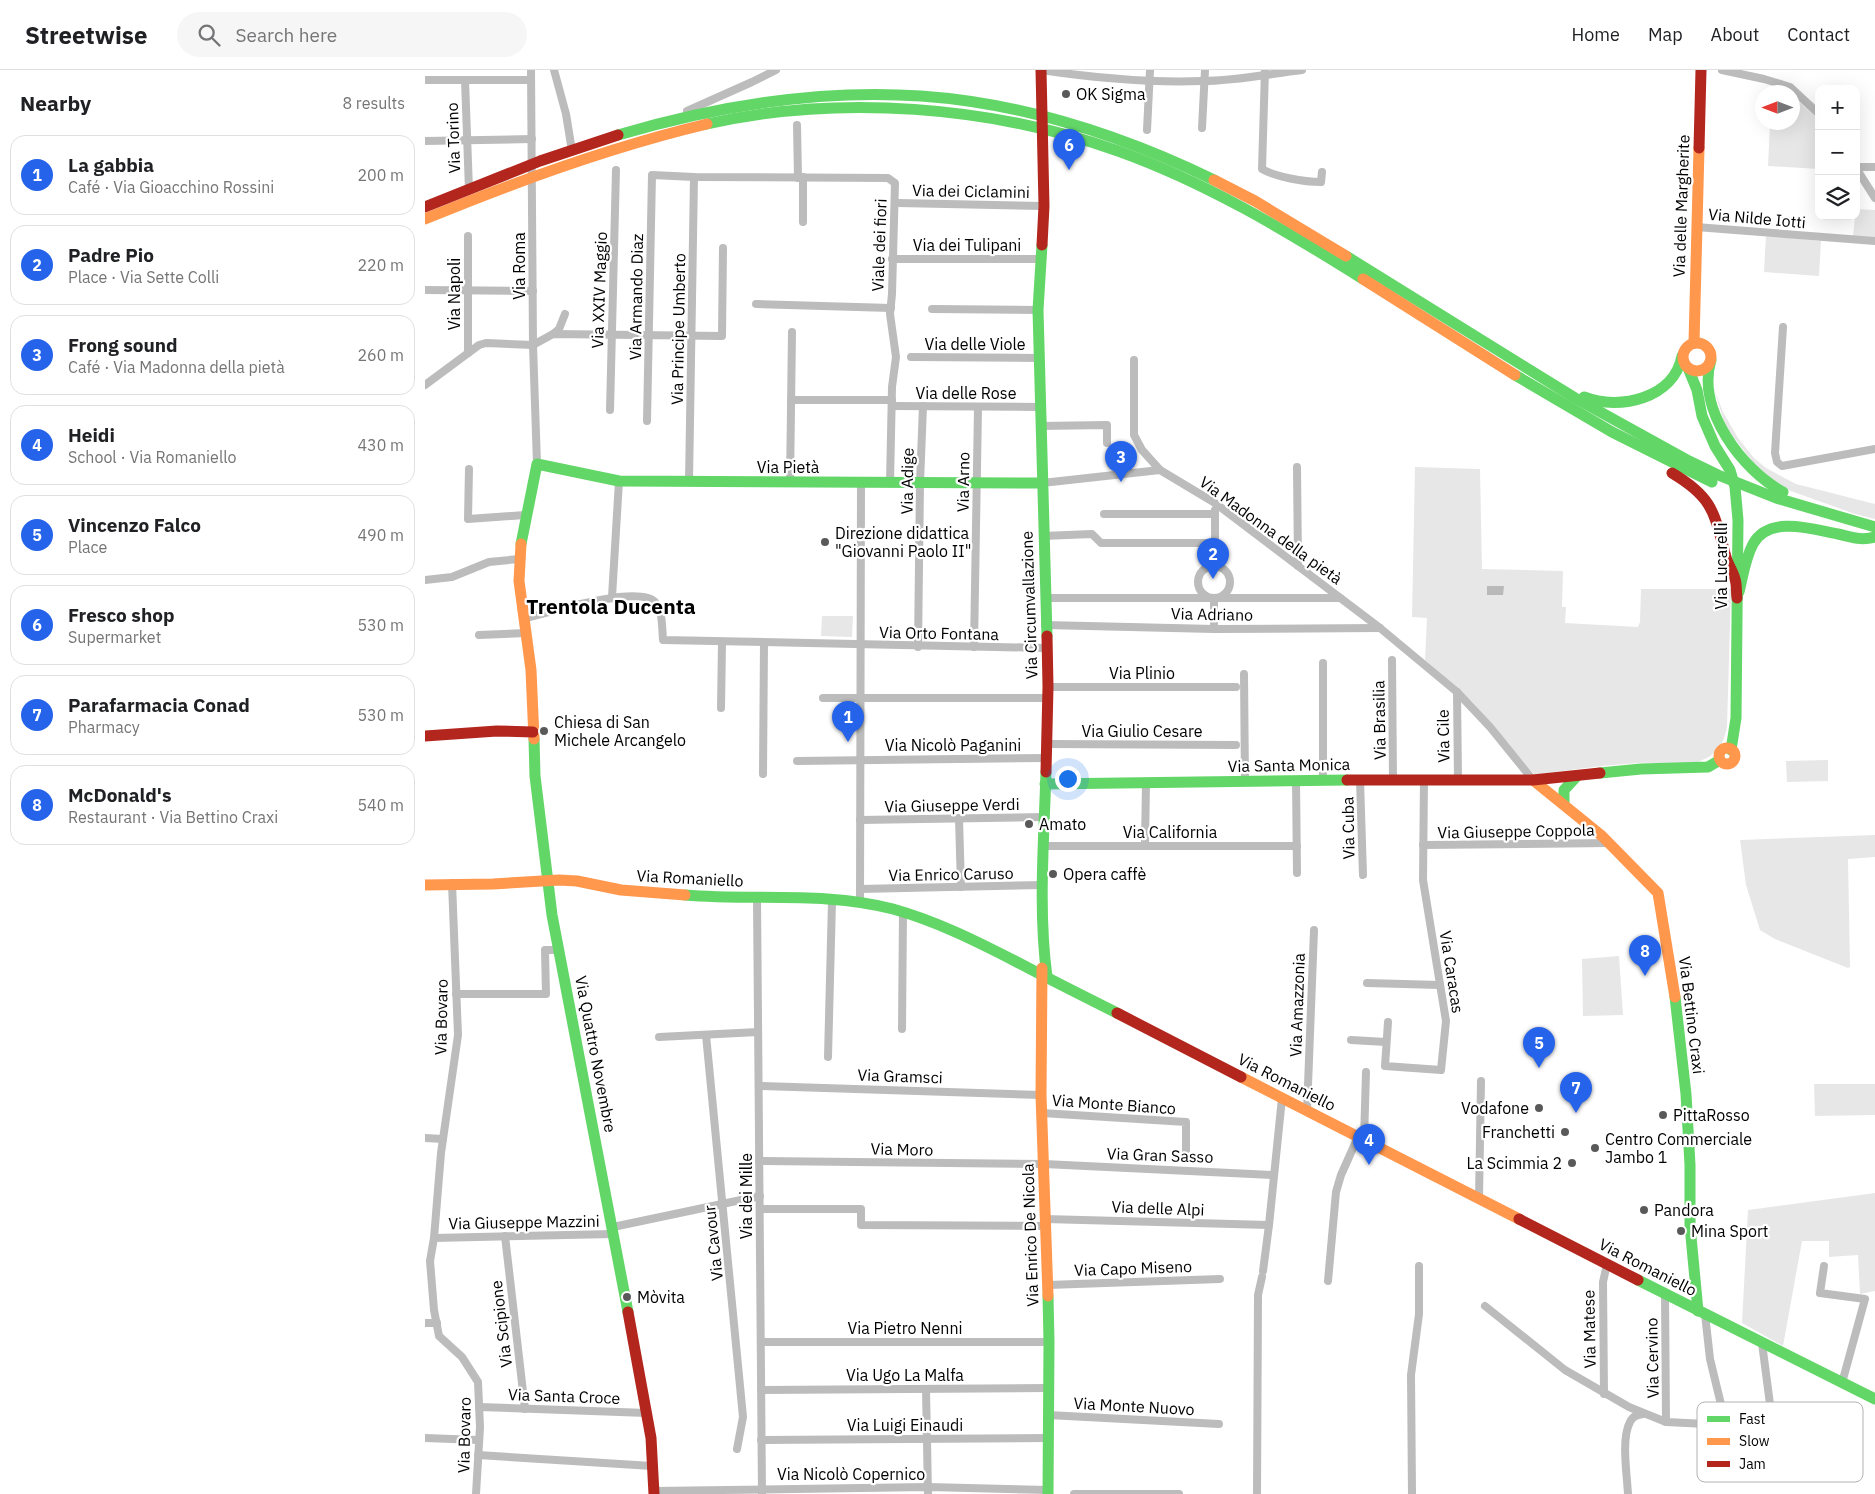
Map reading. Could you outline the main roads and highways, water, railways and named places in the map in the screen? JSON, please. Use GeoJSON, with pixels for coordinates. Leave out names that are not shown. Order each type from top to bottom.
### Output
{"type":"FeatureCollection","features":[{"type":"Feature","properties":{"kind":"main road","name":"Via Circumvallazione"},"geometry":{"type":"LineString","coordinates":[[1041,70],[1044,206],[1038,310],[1038,358],[1048,693],[1041,974]]}},
{"type":"Feature","properties":{"kind":"main road","name":"Via delle Margherite"},"geometry":{"type":"LineString","coordinates":[[1694,343],[1701,70]]}},
{"type":"Feature","properties":{"kind":"main road"},"geometry":{"type":"LineString","coordinates":[[425,207],[503,175],[584,147],[639,130],[739,106],[797,99],[851,96],[915,96],[1007,109],[1047,117],[1093,131],[1184,166],[1232,188],[1521,379],[1674,465],[1750,488],[1817,512],[1870,526]]}},
{"type":"Feature","properties":{"kind":"main road"},"geometry":{"type":"LineString","coordinates":[[425,219],[542,173],[655,136],[757,116],[811,109],[892,107],[948,111],[995,118],[1049,130],[1117,150],[1229,201],[1325,248],[1500,351],[1585,404],[1753,499],[1778,509],[1875,537]]}},
{"type":"Feature","properties":{"kind":"main road"},"geometry":{"type":"LineString","coordinates":[[1500,351],[1520,360],[1587,399],[1610,404],[1628,402],[1651,395],[1667,384],[1678,372],[1686,348],[1694,343],[1699,343],[1707,347],[1709,351],[1711,360],[1707,379],[1711,400],[1720,425],[1740,456],[1757,477],[1780,491],[1831,507],[1870,526]]}},
{"type":"Feature","properties":{"kind":"main road","name":"Via Lucarelli"},"geometry":{"type":"LineString","coordinates":[[1533,780],[1641,769],[1708,767],[1720,760],[1719,755],[1722,751],[1726,749],[1731,750],[1736,718],[1738,520],[1735,487],[1730,470],[1715,446],[1701,416],[1697,390],[1682,356]]}},
{"type":"Feature","properties":{"kind":"main road"},"geometry":{"type":"LineString","coordinates":[[1688,368],[1701,370],[1706,368],[1711,360]]}},
{"type":"Feature","properties":{"kind":"main road","name":"Via Lucarelli"},"geometry":{"type":"LineString","coordinates":[[1697,390],[1701,370]]}},
{"type":"Feature","properties":{"kind":"main road"},"geometry":{"type":"LineString","coordinates":[[1616,434],[1627,448],[1678,476],[1705,497],[1718,517],[1727,559],[1734,578],[1737,598]]}},
{"type":"Feature","properties":{"kind":"main road","name":"Via Pietà"},"geometry":{"type":"LineString","coordinates":[[537,464],[619,481],[1041,483]]}},
{"type":"Feature","properties":{"kind":"main road","name":"Via Quattro Novembre"},"geometry":{"type":"LineString","coordinates":[[537,464],[525,515],[519,559],[519,582],[531,670],[535,776],[552,915],[647,1413],[651,1438],[654,1492]]}},
{"type":"Feature","properties":{"kind":"main road"},"geometry":{"type":"LineString","coordinates":[[1737,598],[1754,544],[1763,532],[1772,527],[1797,527],[1864,540],[1875,537]]}},
{"type":"Feature","properties":{"kind":"main road"},"geometry":{"type":"LineString","coordinates":[[425,736],[497,731],[533,732]]}},
{"type":"Feature","properties":{"kind":"main road"},"geometry":{"type":"LineString","coordinates":[[1564,804],[1564,790],[1577,776]]}},
{"type":"Feature","properties":{"kind":"main road","name":"Via Santa Monica"},"geometry":{"type":"LineString","coordinates":[[1045,784],[1424,779],[1533,780]]}},
{"type":"Feature","properties":{"kind":"main road","name":"Via Bettino Craxi"},"geometry":{"type":"LineString","coordinates":[[1533,780],[1609,843],[1651,885],[1660,898],[1677,1013],[1686,1094],[1690,1165],[1690,1226],[1701,1312]]}},
{"type":"Feature","properties":{"kind":"main road","name":"Via Romaniello"},"geometry":{"type":"LineString","coordinates":[[425,885],[577,881],[621,890],[693,896],[860,903],[903,912],[930,921],[1041,974],[1479,1199],[1875,1399]]}},
{"type":"Feature","properties":{"kind":"main road","name":"Via Enrico De Nicola"},"geometry":{"type":"LineString","coordinates":[[1041,974],[1041,1095],[1049,1342],[1048,1492]]}},
{"type":"Feature","properties":{"kind":"place","name":"OK Sigma"},"geometry":{"type":"Point","coordinates":[1066,94]}},
{"type":"Feature","properties":{"kind":"place","name":"Fresco shop"},"geometry":{"type":"Point","coordinates":[1069,170]}},
{"type":"Feature","properties":{"kind":"place","name":"Frong sound"},"geometry":{"type":"Point","coordinates":[1121,482]}},
{"type":"Feature","properties":{"kind":"place","name":"Direzione didattica \"Giovanni Paolo II\""},"geometry":{"type":"Point","coordinates":[825,542]}},
{"type":"Feature","properties":{"kind":"place","name":"Padre Pio"},"geometry":{"type":"Point","coordinates":[1213,579]}},
{"type":"Feature","properties":{"kind":"place","name":"Chiesa di San Michele Arcangelo"},"geometry":{"type":"Point","coordinates":[544,731]}},
{"type":"Feature","properties":{"kind":"place","name":"La gabbia"},"geometry":{"type":"Point","coordinates":[848,742]}},
{"type":"Feature","properties":{"kind":"place","name":"Amato"},"geometry":{"type":"Point","coordinates":[1029,824]}},
{"type":"Feature","properties":{"kind":"place","name":"Opera caffè"},"geometry":{"type":"Point","coordinates":[1053,874]}},
{"type":"Feature","properties":{"kind":"place","name":"McDonald's"},"geometry":{"type":"Point","coordinates":[1645,976]}},
{"type":"Feature","properties":{"kind":"place","name":"Vincenzo Falco"},"geometry":{"type":"Point","coordinates":[1539,1068]}},
{"type":"Feature","properties":{"kind":"place","name":"Vodafone"},"geometry":{"type":"Point","coordinates":[1539,1108]}},
{"type":"Feature","properties":{"kind":"place","name":"Parafarmacia Conad"},"geometry":{"type":"Point","coordinates":[1576,1113]}},
{"type":"Feature","properties":{"kind":"place","name":"PittaRosso"},"geometry":{"type":"Point","coordinates":[1663,1115]}},
{"type":"Feature","properties":{"kind":"place","name":"Franchetti"},"geometry":{"type":"Point","coordinates":[1565,1132]}},
{"type":"Feature","properties":{"kind":"place","name":"Centro Commerciale Jambo 1"},"geometry":{"type":"Point","coordinates":[1595,1148]}},
{"type":"Feature","properties":{"kind":"place","name":"La Scimmia 2"},"geometry":{"type":"Point","coordinates":[1572,1163]}},
{"type":"Feature","properties":{"kind":"place","name":"Heidi"},"geometry":{"type":"Point","coordinates":[1369,1165]}},
{"type":"Feature","properties":{"kind":"place","name":"Pandora"},"geometry":{"type":"Point","coordinates":[1644,1210]}},
{"type":"Feature","properties":{"kind":"place","name":"Mina Sport"},"geometry":{"type":"Point","coordinates":[1681,1231]}},
{"type":"Feature","properties":{"kind":"place","name":"Mòvita"},"geometry":{"type":"Point","coordinates":[627,1297]}},
{"type":"Feature","properties":{"kind":"district","name":"Trentola Ducenta"},"geometry":{"type":"Point","coordinates":[611,607]}}]}
